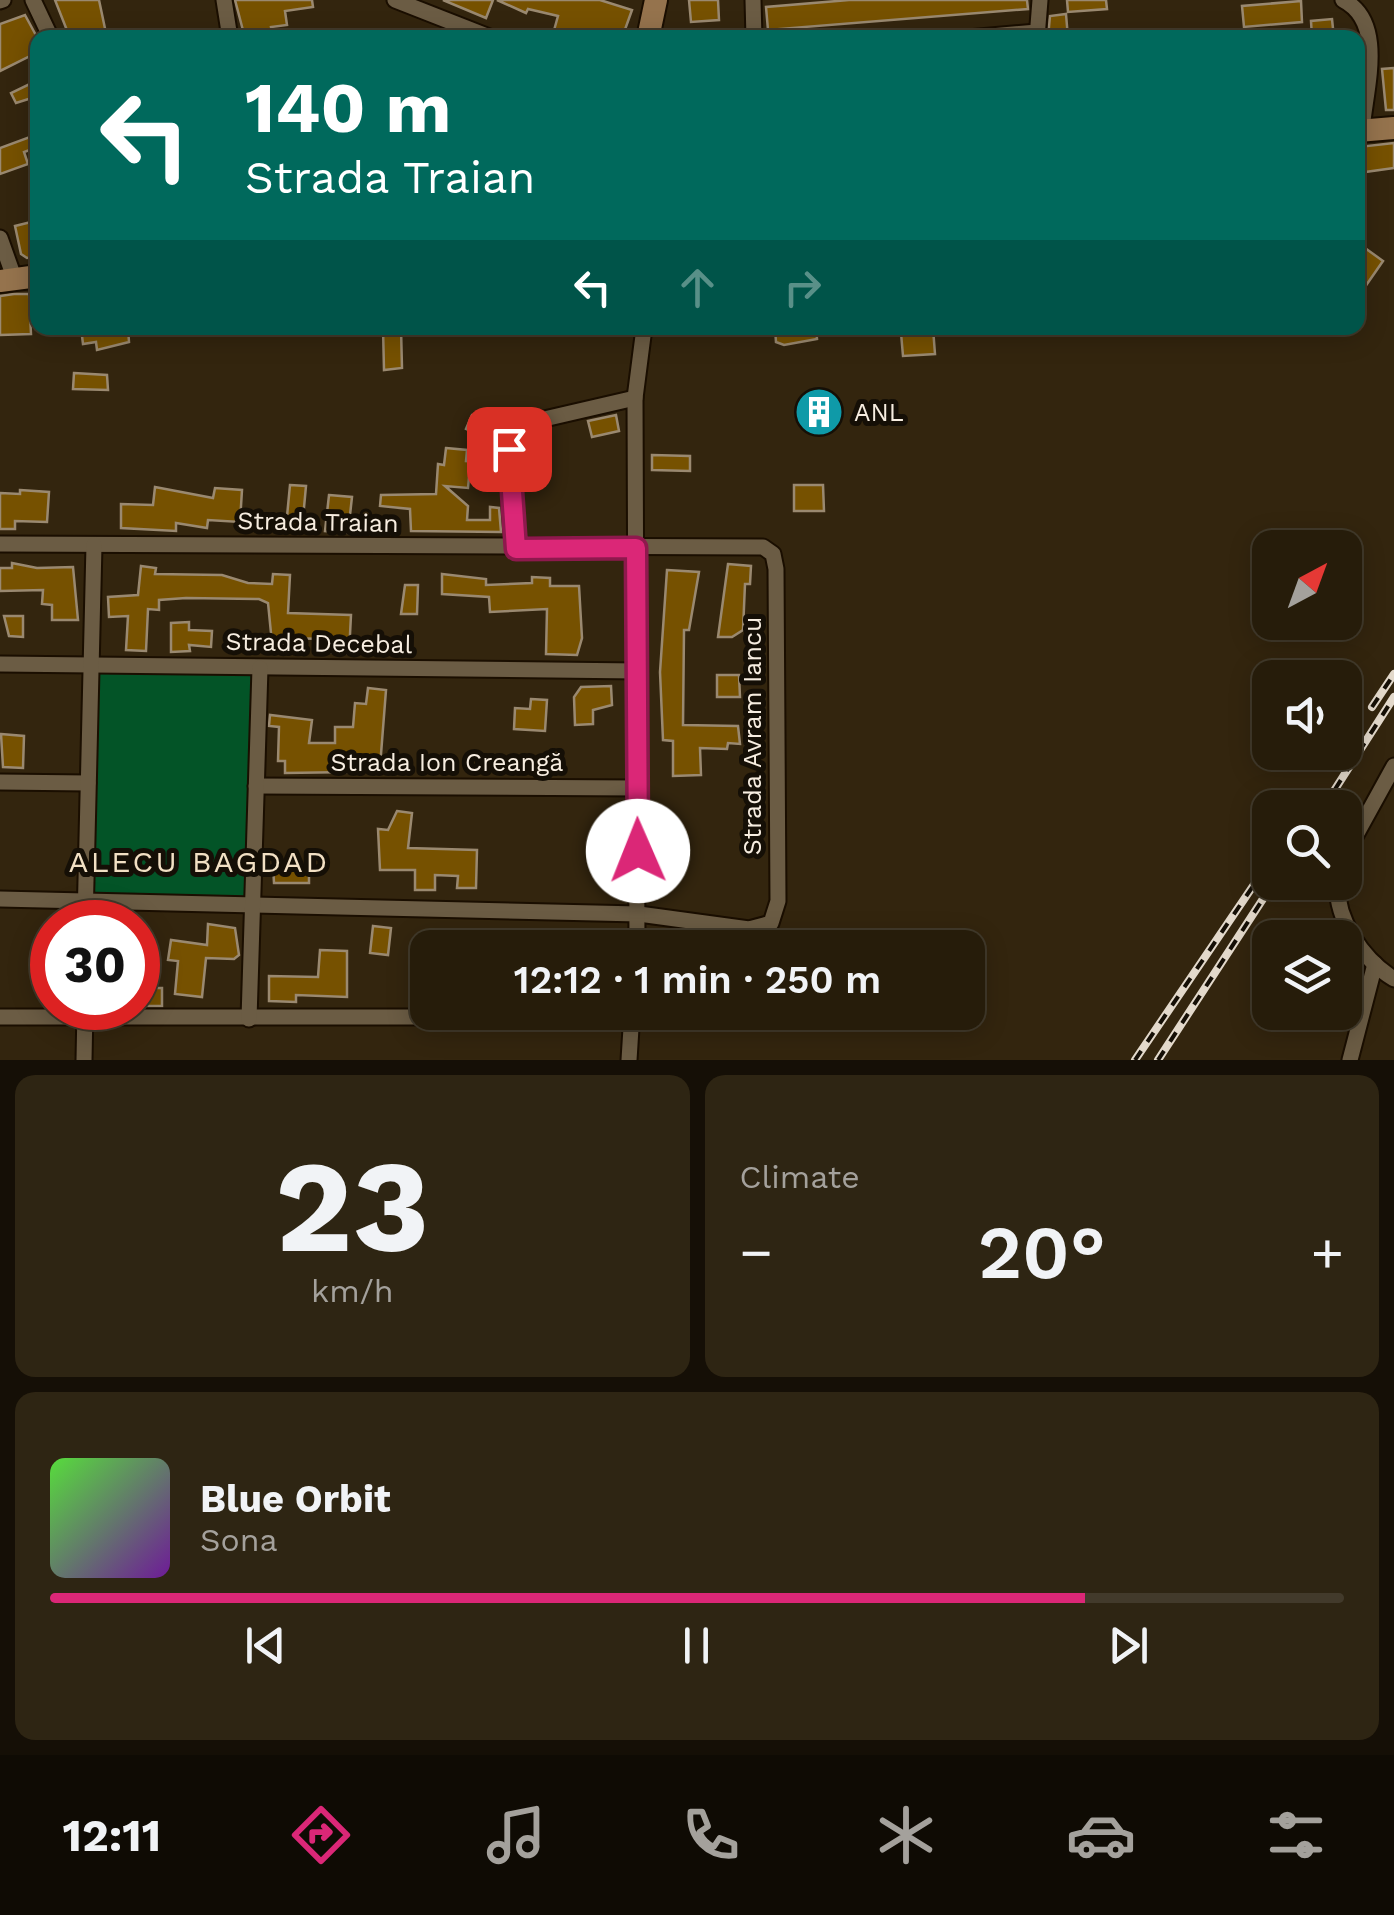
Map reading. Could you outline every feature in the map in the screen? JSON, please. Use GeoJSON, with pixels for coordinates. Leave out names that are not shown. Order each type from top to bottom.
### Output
{"type":"FeatureCollection","features":[{"type":"Feature","properties":{"kind":"street"},"geometry":{"type":"LineString","coordinates":[[33,0],[47,30]]}},
{"type":"Feature","properties":{"kind":"street"},"geometry":{"type":"LineString","coordinates":[[224,0],[229,30]]}},
{"type":"Feature","properties":{"kind":"street"},"geometry":{"type":"LineString","coordinates":[[395,0],[435,7],[477,30]]}},
{"type":"Feature","properties":{"kind":"street"},"geometry":{"type":"LineString","coordinates":[[650,30],[656,0]]}},
{"type":"Feature","properties":{"kind":"street"},"geometry":{"type":"LineString","coordinates":[[753,0],[754,30]]}},
{"type":"Feature","properties":{"kind":"street"},"geometry":{"type":"LineString","coordinates":[[1037,30],[1040,0]]}},
{"type":"Feature","properties":{"kind":"street"},"geometry":{"type":"LineString","coordinates":[[1343,0],[1363,15],[1369,34],[1365,77]]}},
{"type":"Feature","properties":{"kind":"street"},"geometry":{"type":"LineString","coordinates":[[1365,130],[1394,128]]}},
{"type":"Feature","properties":{"kind":"street"},"geometry":{"type":"LineString","coordinates":[[0,238],[17,279]]}},
{"type":"Feature","properties":{"kind":"street"},"geometry":{"type":"LineString","coordinates":[[639,930],[635,398],[643,335]]}},
{"type":"Feature","properties":{"kind":"street"},"geometry":{"type":"LineString","coordinates":[[516,549],[508,456],[514,433],[527,422],[635,398]]}},
{"type":"Feature","properties":{"kind":"street","name":"Strada Traian"},"geometry":{"type":"LineString","coordinates":[[0,544],[636,548]]}},
{"type":"Feature","properties":{"kind":"street"},"geometry":{"type":"LineString","coordinates":[[85,900],[94,545]]}},
{"type":"Feature","properties":{"kind":"street","name":"Strada Avram Iancu"},"geometry":{"type":"LineString","coordinates":[[636,548],[763,547],[773,554],[776,570],[775,918],[762,928],[749,929],[640,914]]}},
{"type":"Feature","properties":{"kind":"street","name":"Strada Decebal"},"geometry":{"type":"LineString","coordinates":[[0,664],[638,671]]}},
{"type":"Feature","properties":{"kind":"street"},"geometry":{"type":"LineString","coordinates":[[249,1018],[260,668]]}},
{"type":"Feature","properties":{"kind":"street"},"geometry":{"type":"LineString","coordinates":[[1362,824],[1394,766]]}},
{"type":"Feature","properties":{"kind":"street"},"geometry":{"type":"LineString","coordinates":[[0,782],[88,783]]}},
{"type":"Feature","properties":{"kind":"street","name":"Strada Ion Creangă"},"geometry":{"type":"LineString","coordinates":[[256,786],[637,788]]}},
{"type":"Feature","properties":{"kind":"street"},"geometry":{"type":"LineString","coordinates":[[0,900],[30,901]]}},
{"type":"Feature","properties":{"kind":"street"},"geometry":{"type":"LineString","coordinates":[[1338,900],[1339,910],[1375,964],[1394,978]]}},
{"type":"Feature","properties":{"kind":"street"},"geometry":{"type":"LineString","coordinates":[[160,903],[640,914]]}},
{"type":"Feature","properties":{"kind":"street"},"geometry":{"type":"LineString","coordinates":[[1350,1060],[1375,964]]}},
{"type":"Feature","properties":{"kind":"street"},"geometry":{"type":"LineString","coordinates":[[0,1016],[30,1015]]}},
{"type":"Feature","properties":{"kind":"street"},"geometry":{"type":"LineString","coordinates":[[160,1015],[410,1017]]}},
{"type":"Feature","properties":{"kind":"street"},"geometry":{"type":"LineString","coordinates":[[84,1030],[84,1060]]}},
{"type":"Feature","properties":{"kind":"street"},"geometry":{"type":"LineString","coordinates":[[629,1060],[631,1030]]}},
{"type":"Feature","properties":{"kind":"green space"},"geometry":{"type":"Polygon","coordinates":[[[95,668],[256,671],[253,903],[85,900],[95,668]]]}},
{"type":"Feature","properties":{"kind":"building"},"geometry":{"type":"Polygon","coordinates":[[[55,0],[99,0],[105,30],[67,30],[55,0]]]}},
{"type":"Feature","properties":{"kind":"building"},"geometry":{"type":"Polygon","coordinates":[[[235,0],[312,0],[313,7],[285,11],[287,25],[271,27],[272,30],[243,30],[235,0]]]}},
{"type":"Feature","properties":{"kind":"building"},"geometry":{"type":"Polygon","coordinates":[[[443,0],[493,0],[486,18],[443,0]]]}},
{"type":"Feature","properties":{"kind":"building"},"geometry":{"type":"Polygon","coordinates":[[[497,0],[600,0],[632,10],[625,30],[554,30],[558,16],[528,9],[526,13],[497,0]]]}},
{"type":"Feature","properties":{"kind":"building"},"geometry":{"type":"Polygon","coordinates":[[[689,0],[718,0],[719,20],[691,22],[689,0]]]}},
{"type":"Feature","properties":{"kind":"building"},"geometry":{"type":"Polygon","coordinates":[[[849,0],[1027,0],[1028,9],[768,30],[766,7],[849,0]]]}},
{"type":"Feature","properties":{"kind":"building"},"geometry":{"type":"Polygon","coordinates":[[[1067,0],[1106,0],[1107,9],[1068,12],[1067,0]]]}},
{"type":"Feature","properties":{"kind":"building"},"geometry":{"type":"Polygon","coordinates":[[[1301,1],[1302,22],[1244,27],[1242,6],[1301,1]]]}},
{"type":"Feature","properties":{"kind":"building"},"geometry":{"type":"Polygon","coordinates":[[[1066,14],[1067,30],[1049,30],[1050,16],[1066,14]]]}},
{"type":"Feature","properties":{"kind":"building"},"geometry":{"type":"Polygon","coordinates":[[[25,15],[33,30],[30,30],[30,56],[0,71],[0,24],[25,15]]]}},
{"type":"Feature","properties":{"kind":"building"},"geometry":{"type":"Polygon","coordinates":[[[1332,19],[1333,30],[1312,30],[1311,21],[1332,19]]]}},
{"type":"Feature","properties":{"kind":"building"},"geometry":{"type":"Polygon","coordinates":[[[1394,68],[1394,110],[1386,110],[1382,69],[1394,68]]]}},
{"type":"Feature","properties":{"kind":"building"},"geometry":{"type":"Polygon","coordinates":[[[30,84],[30,99],[16,103],[11,93],[30,84]]]}},
{"type":"Feature","properties":{"kind":"building"},"geometry":{"type":"Polygon","coordinates":[[[30,137],[30,150],[24,152],[28,164],[0,174],[0,148],[30,137]]]}},
{"type":"Feature","properties":{"kind":"building"},"geometry":{"type":"Polygon","coordinates":[[[1394,143],[1394,168],[1365,172],[1365,146],[1394,143]]]}},
{"type":"Feature","properties":{"kind":"building"},"geometry":{"type":"Polygon","coordinates":[[[30,222],[30,257],[21,254],[15,226],[30,222]]]}},
{"type":"Feature","properties":{"kind":"building"},"geometry":{"type":"Polygon","coordinates":[[[1365,248],[1383,261],[1365,287],[1365,248]]]}},
{"type":"Feature","properties":{"kind":"building"},"geometry":{"type":"Polygon","coordinates":[[[29,294],[30,334],[0,335],[0,296],[29,294]]]}},
{"type":"Feature","properties":{"kind":"building"},"geometry":{"type":"Polygon","coordinates":[[[82,335],[128,335],[129,342],[97,350],[96,342],[83,344],[82,335]]]}},
{"type":"Feature","properties":{"kind":"building"},"geometry":{"type":"Polygon","coordinates":[[[383,335],[401,335],[402,368],[384,370],[383,335]]]}},
{"type":"Feature","properties":{"kind":"building"},"geometry":{"type":"Polygon","coordinates":[[[776,335],[817,335],[817,339],[784,345],[776,342],[776,335]]]}},
{"type":"Feature","properties":{"kind":"building"},"geometry":{"type":"Polygon","coordinates":[[[901,335],[934,335],[935,354],[903,356],[901,335]]]}},
{"type":"Feature","properties":{"kind":"building"},"geometry":{"type":"Polygon","coordinates":[[[74,373],[107,375],[108,390],[73,389],[74,373]]]}},
{"type":"Feature","properties":{"kind":"building","name":"ANL"},"geometry":{"type":"Polygon","coordinates":[[[804,396],[834,396],[835,427],[803,427],[804,396]]]}},
{"type":"Feature","properties":{"kind":"building"},"geometry":{"type":"Polygon","coordinates":[[[484,412],[501,420],[491,441],[466,429],[472,415],[482,416],[484,412]]]}},
{"type":"Feature","properties":{"kind":"building"},"geometry":{"type":"Polygon","coordinates":[[[616,415],[619,431],[592,437],[588,421],[616,415]]]}},
{"type":"Feature","properties":{"kind":"building"},"geometry":{"type":"Polygon","coordinates":[[[446,448],[467,450],[466,461],[483,462],[482,478],[469,477],[468,488],[445,486],[468,506],[467,520],[490,520],[490,507],[499,508],[501,532],[411,531],[410,509],[380,506],[381,495],[436,494],[438,464],[444,465],[446,448]]]}},
{"type":"Feature","properties":{"kind":"building"},"geometry":{"type":"Polygon","coordinates":[[[652,455],[690,456],[690,471],[652,470],[652,455]]]}},
{"type":"Feature","properties":{"kind":"building"},"geometry":{"type":"Polygon","coordinates":[[[290,485],[306,486],[302,529],[286,527],[290,485]]]}},
{"type":"Feature","properties":{"kind":"building","name":"ANL"},"geometry":{"type":"Polygon","coordinates":[[[794,485],[823,485],[824,511],[794,511],[794,485]]]}},
{"type":"Feature","properties":{"kind":"building"},"geometry":{"type":"Polygon","coordinates":[[[155,487],[213,498],[215,488],[242,490],[240,522],[208,520],[207,528],[176,523],[176,531],[121,528],[121,504],[153,505],[155,487]]]}},
{"type":"Feature","properties":{"kind":"building"},"geometry":{"type":"Polygon","coordinates":[[[20,490],[49,492],[47,522],[15,521],[15,529],[0,529],[0,493],[20,494],[20,490]]]}},
{"type":"Feature","properties":{"kind":"building"},"geometry":{"type":"Polygon","coordinates":[[[329,495],[352,497],[348,533],[325,531],[329,495]]]}},
{"type":"Feature","properties":{"kind":"building"},"geometry":{"type":"Polygon","coordinates":[[[12,563],[37,568],[73,567],[78,620],[52,620],[52,605],[42,604],[43,590],[0,591],[0,568],[12,568],[12,563]]]}},
{"type":"Feature","properties":{"kind":"building"},"geometry":{"type":"Polygon","coordinates":[[[728,564],[751,566],[750,584],[745,584],[743,630],[732,637],[718,637],[728,564]]]}},
{"type":"Feature","properties":{"kind":"building"},"geometry":{"type":"Polygon","coordinates":[[[141,566],[156,568],[155,574],[222,575],[248,583],[272,584],[273,574],[290,575],[288,613],[351,615],[349,654],[324,652],[324,639],[286,638],[286,644],[272,643],[268,603],[259,599],[159,600],[159,610],[148,609],[146,651],[126,650],[128,616],[109,617],[108,597],[138,595],[141,566]]]}},
{"type":"Feature","properties":{"kind":"building"},"geometry":{"type":"Polygon","coordinates":[[[667,570],[699,572],[689,630],[684,630],[683,725],[738,726],[740,744],[728,743],[727,749],[700,748],[701,775],[673,776],[673,741],[663,740],[660,672],[667,570]]]}},
{"type":"Feature","properties":{"kind":"building"},"geometry":{"type":"Polygon","coordinates":[[[442,574],[486,579],[486,585],[532,583],[532,577],[550,578],[550,586],[579,586],[582,638],[577,655],[546,654],[547,609],[490,612],[489,597],[442,594],[442,574]]]}},
{"type":"Feature","properties":{"kind":"building"},"geometry":{"type":"Polygon","coordinates":[[[405,585],[418,585],[417,614],[401,614],[405,585]]]}},
{"type":"Feature","properties":{"kind":"building"},"geometry":{"type":"Polygon","coordinates":[[[4,616],[23,616],[23,637],[9,636],[4,616]]]}},
{"type":"Feature","properties":{"kind":"building"},"geometry":{"type":"Polygon","coordinates":[[[189,622],[189,630],[212,631],[211,647],[189,645],[190,651],[171,652],[171,623],[189,622]]]}},
{"type":"Feature","properties":{"kind":"building"},"geometry":{"type":"Polygon","coordinates":[[[717,675],[739,675],[740,697],[717,697],[717,675]]]}},
{"type":"Feature","properties":{"kind":"building"},"geometry":{"type":"Polygon","coordinates":[[[611,686],[612,705],[593,710],[593,724],[575,725],[574,697],[581,687],[611,686]]]}},
{"type":"Feature","properties":{"kind":"building"},"geometry":{"type":"Polygon","coordinates":[[[368,688],[386,690],[380,767],[351,764],[351,772],[285,773],[285,761],[278,761],[279,727],[269,726],[270,715],[312,720],[309,743],[335,743],[335,727],[353,727],[355,703],[366,704],[368,688]]]}},
{"type":"Feature","properties":{"kind":"building"},"geometry":{"type":"Polygon","coordinates":[[[531,699],[547,700],[545,731],[514,729],[515,708],[530,709],[531,699]]]}},
{"type":"Feature","properties":{"kind":"building"},"geometry":{"type":"Polygon","coordinates":[[[1,734],[24,736],[23,768],[3,767],[1,734]]]}},
{"type":"Feature","properties":{"kind":"building"},"geometry":{"type":"Polygon","coordinates":[[[397,811],[412,813],[408,848],[477,850],[476,888],[457,888],[458,876],[435,875],[435,890],[415,890],[415,870],[380,870],[378,829],[388,830],[397,811]]]}},
{"type":"Feature","properties":{"kind":"building"},"geometry":{"type":"Polygon","coordinates":[[[657,829],[685,832],[685,846],[656,843],[657,829]]]}},
{"type":"Feature","properties":{"kind":"building"},"geometry":{"type":"Polygon","coordinates":[[[273,865],[309,865],[309,883],[274,883],[273,865]]]}},
{"type":"Feature","properties":{"kind":"building"},"geometry":{"type":"Polygon","coordinates":[[[208,924],[235,928],[239,955],[234,959],[206,958],[202,997],[175,994],[178,961],[168,960],[171,940],[207,945],[208,924]]]}},
{"type":"Feature","properties":{"kind":"building"},"geometry":{"type":"Polygon","coordinates":[[[373,926],[391,928],[388,955],[370,953],[373,926]]]}},
{"type":"Feature","properties":{"kind":"building"},"geometry":{"type":"Polygon","coordinates":[[[320,950],[347,951],[347,997],[296,995],[296,1002],[269,1001],[269,976],[318,977],[320,950]]]}},
{"type":"Feature","properties":{"kind":"railway"},"geometry":{"type":"LineString","coordinates":[[1372,707],[1394,674]]}},
{"type":"Feature","properties":{"kind":"railway"},"geometry":{"type":"LineString","coordinates":[[1335,790],[1394,697]]}},
{"type":"Feature","properties":{"kind":"railway"},"geometry":{"type":"LineString","coordinates":[[1135,1060],[1252,888]]}},
{"type":"Feature","properties":{"kind":"railway"},"geometry":{"type":"LineString","coordinates":[[1158,1060],[1262,900]]}},
{"type":"Feature","properties":{"kind":"place","name":"ANL"},"geometry":{"type":"Point","coordinates":[819,412]}},
{"type":"Feature","properties":{"kind":"district","name":"ALECU BAGDAD"},"geometry":{"type":"Point","coordinates":[199,861]}},
{"type":"Feature","properties":{"kind":"route"},"geometry":{"type":"LineString","coordinates":[[509,449],[516,549],[636,548],[638,851]]}}]}
